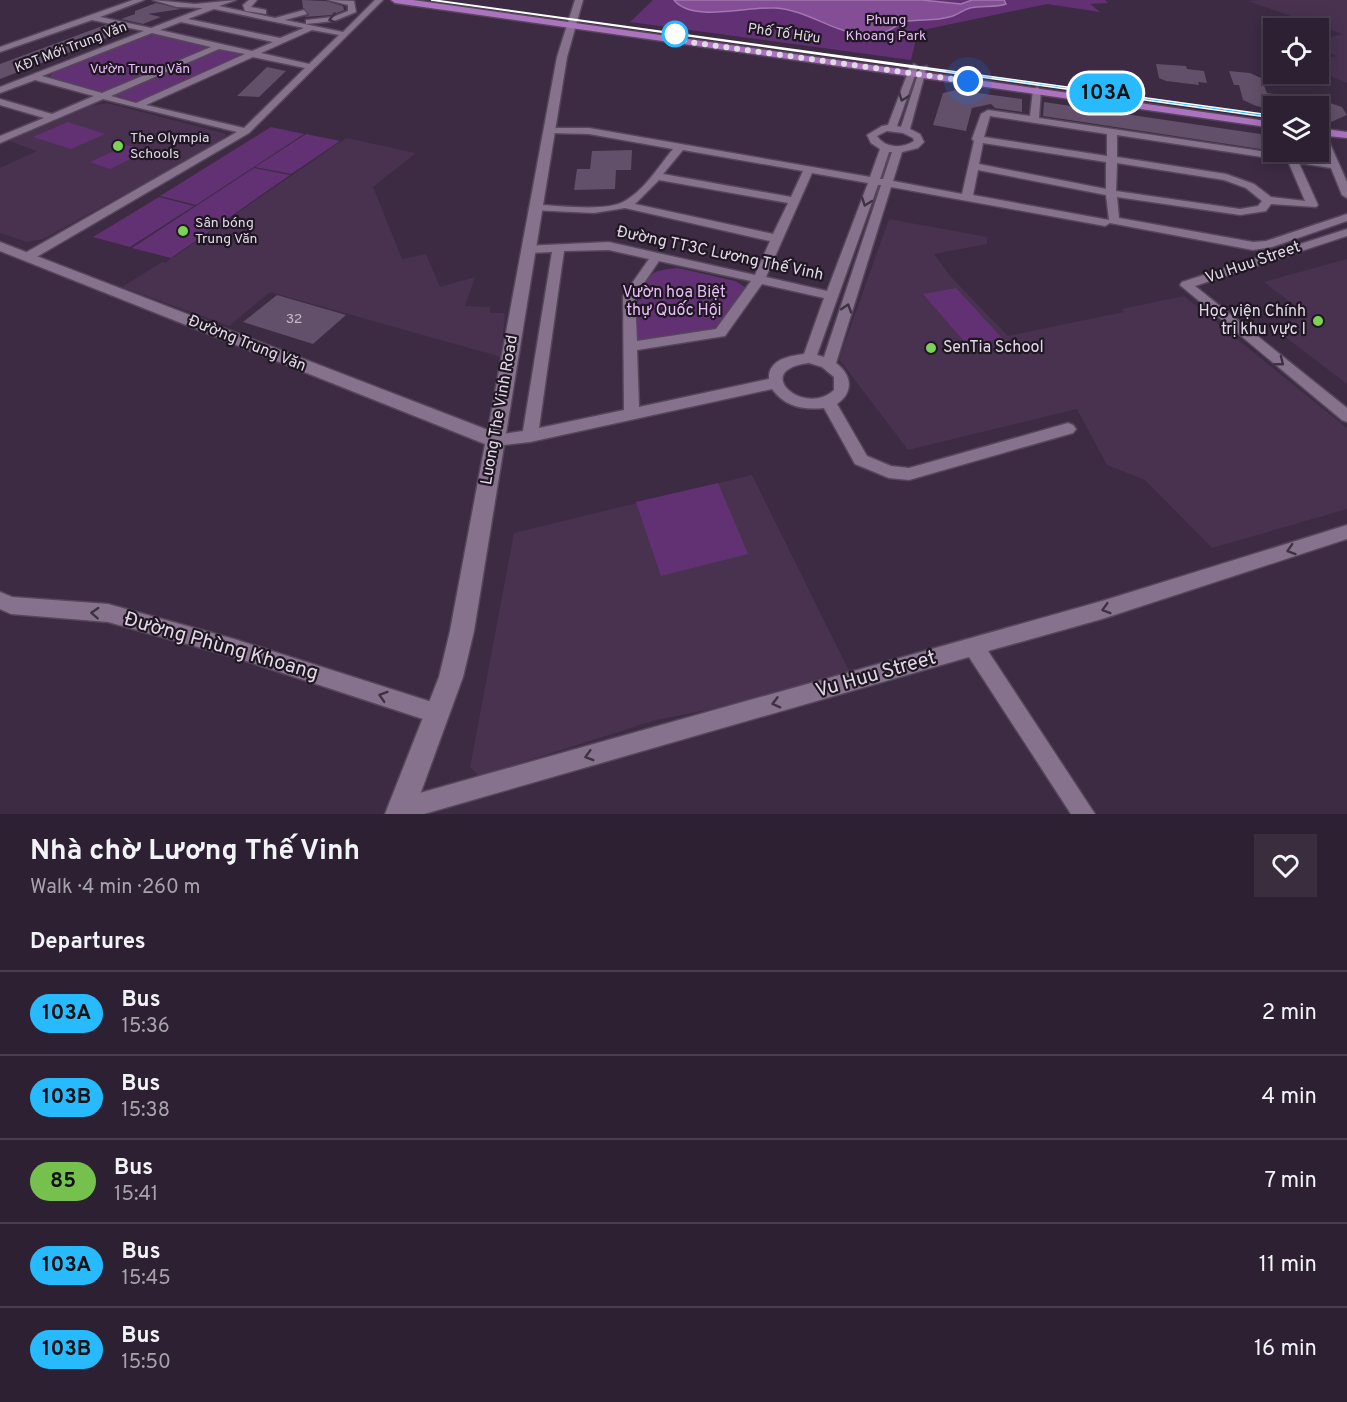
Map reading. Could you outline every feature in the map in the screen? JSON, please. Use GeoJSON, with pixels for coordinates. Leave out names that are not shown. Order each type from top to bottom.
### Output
{"type":"FeatureCollection","features":[{"type":"Feature","properties":{"kind":"main road","name":"Phố Tố Hữu"},"geometry":{"type":"LineString","coordinates":[[395,0],[1263,115]]}},
{"type":"Feature","properties":{"kind":"main road","name":"Phố Tố Hữu"},"geometry":{"type":"LineString","coordinates":[[434,0],[572,22]]}},
{"type":"Feature","properties":{"kind":"main road","name":"Phố Tố Hữu"},"geometry":{"type":"LineString","coordinates":[[918,70],[1263,123]]}},
{"type":"Feature","properties":{"kind":"main road"},"geometry":{"type":"LineString","coordinates":[[1329,127],[1347,126]]}},
{"type":"Feature","properties":{"kind":"main road"},"geometry":{"type":"LineString","coordinates":[[1329,130],[1347,135]]}},
{"type":"Feature","properties":{"kind":"street"},"geometry":{"type":"LineString","coordinates":[[0,50],[140,0]]}},
{"type":"Feature","properties":{"kind":"street"},"geometry":{"type":"LineString","coordinates":[[157,0],[187,8],[197,8],[232,0]]}},
{"type":"Feature","properties":{"kind":"street"},"geometry":{"type":"LineString","coordinates":[[253,0],[247,5],[248,9],[286,15],[304,12]]}},
{"type":"Feature","properties":{"kind":"street"},"geometry":{"type":"LineString","coordinates":[[286,15],[294,19],[320,22],[352,12],[351,3],[332,0]]}},
{"type":"Feature","properties":{"kind":"street"},"geometry":{"type":"LineString","coordinates":[[29,256],[246,132],[379,0]]}},
{"type":"Feature","properties":{"kind":"street","name":"Luong The Vinh Road"},"geometry":{"type":"LineString","coordinates":[[400,811],[451,677],[462,631],[563,55],[579,0]]}},
{"type":"Feature","properties":{"kind":"street","name":"KĐT Mới Trung Văn"},"geometry":{"type":"LineString","coordinates":[[0,90],[213,7],[265,18],[278,14],[310,28],[343,34]]}},
{"type":"Feature","properties":{"kind":"street","name":"KĐT Mới Trung Văn"},"geometry":{"type":"LineString","coordinates":[[92,17],[310,67]]}},
{"type":"Feature","properties":{"kind":"street"},"geometry":{"type":"LineString","coordinates":[[181,20],[281,40]]}},
{"type":"Feature","properties":{"kind":"street"},"geometry":{"type":"LineString","coordinates":[[137,106],[310,28]]}},
{"type":"Feature","properties":{"kind":"street"},"geometry":{"type":"LineString","coordinates":[[0,140],[219,46]]}},
{"type":"Feature","properties":{"kind":"street"},"geometry":{"type":"LineString","coordinates":[[892,128],[918,70]]}},
{"type":"Feature","properties":{"kind":"street"},"geometry":{"type":"LineString","coordinates":[[905,130],[918,70]]}},
{"type":"Feature","properties":{"kind":"street"},"geometry":{"type":"LineString","coordinates":[[34,77],[137,106],[246,132]]}},
{"type":"Feature","properties":{"kind":"street"},"geometry":{"type":"LineString","coordinates":[[1034,120],[1036,90]]}},
{"type":"Feature","properties":{"kind":"street"},"geometry":{"type":"LineString","coordinates":[[0,102],[52,117]]}},
{"type":"Feature","properties":{"kind":"street"},"geometry":{"type":"LineString","coordinates":[[967,197],[977,139],[984,116],[988,113],[1263,154]]}},
{"type":"Feature","properties":{"kind":"street"},"geometry":{"type":"LineString","coordinates":[[879,129],[905,130],[917,136],[919,142],[914,147],[892,148],[875,142],[872,135],[879,129]]}},
{"type":"Feature","properties":{"kind":"street"},"geometry":{"type":"LineString","coordinates":[[550,130],[589,132],[680,147],[1105,223]]}},
{"type":"Feature","properties":{"kind":"street"},"geometry":{"type":"LineString","coordinates":[[1112,131],[1111,193],[1114,220],[1253,246],[1268,244],[1347,217]]}},
{"type":"Feature","properties":{"kind":"street"},"geometry":{"type":"LineString","coordinates":[[977,139],[1226,177],[1250,186],[1268,200],[1312,205],[1293,162]]}},
{"type":"Feature","properties":{"kind":"street"},"geometry":{"type":"LineString","coordinates":[[535,208],[611,209],[625,205],[639,195],[680,147]]}},
{"type":"Feature","properties":{"kind":"street"},"geometry":{"type":"LineString","coordinates":[[808,358],[833,296],[874,180],[892,148]]}},
{"type":"Feature","properties":{"kind":"street"},"geometry":{"type":"LineString","coordinates":[[829,364],[887,183],[892,148]]}},
{"type":"Feature","properties":{"kind":"street"},"geometry":{"type":"LineString","coordinates":[[1329,153],[1334,165],[1344,176],[1347,195]]}},
{"type":"Feature","properties":{"kind":"street"},"geometry":{"type":"LineString","coordinates":[[1313,162],[1334,165]]}},
{"type":"Feature","properties":{"kind":"street"},"geometry":{"type":"LineString","coordinates":[[972,166],[1111,193],[1240,212],[1262,209],[1268,200]]}},
{"type":"Feature","properties":{"kind":"street"},"geometry":{"type":"LineString","coordinates":[[630,347],[720,333],[759,279],[809,169]]}},
{"type":"Feature","properties":{"kind":"street"},"geometry":{"type":"LineString","coordinates":[[655,176],[795,201]]}},
{"type":"Feature","properties":{"kind":"street"},"geometry":{"type":"LineString","coordinates":[[625,205],[778,239]]}},
{"type":"Feature","properties":{"kind":"street","name":"Vu Huu Street"},"geometry":{"type":"LineString","coordinates":[[1347,232],[1186,285],[1347,416]]}},
{"type":"Feature","properties":{"kind":"street","name":"Đường Trung Văn"},"geometry":{"type":"LineString","coordinates":[[0,246],[495,440]]}},
{"type":"Feature","properties":{"kind":"street","name":"Đường TT3C Lương Thế Vinh"},"geometry":{"type":"LineString","coordinates":[[528,249],[609,246],[833,296]]}},
{"type":"Feature","properties":{"kind":"street"},"geometry":{"type":"LineString","coordinates":[[530,436],[559,248]]}},
{"type":"Feature","properties":{"kind":"street"},"geometry":{"type":"LineString","coordinates":[[632,414],[629,296],[656,257]]}},
{"type":"Feature","properties":{"kind":"street"},"geometry":{"type":"LineString","coordinates":[[808,358],[829,364],[842,380],[842,389],[837,397],[828,402],[815,405],[796,401],[780,392],[775,383],[776,371],[785,362],[808,358]]}},
{"type":"Feature","properties":{"kind":"street"},"geometry":{"type":"LineString","coordinates":[[495,440],[530,436],[775,383]]}},
{"type":"Feature","properties":{"kind":"street"},"geometry":{"type":"LineString","coordinates":[[828,402],[861,460],[889,472],[909,474],[1068,429]]}},
{"type":"Feature","properties":{"kind":"street","name":"Vu Huu Street"},"geometry":{"type":"LineString","coordinates":[[400,811],[1148,597],[1347,532]]}},
{"type":"Feature","properties":{"kind":"street","name":"Đường Phùng Khoang"},"geometry":{"type":"LineString","coordinates":[[4,606],[108,613],[234,648],[438,714]]}},
{"type":"Feature","properties":{"kind":"street"},"geometry":{"type":"LineString","coordinates":[[974,647],[1084,814]]}},
{"type":"Feature","properties":{"kind":"shaded area"},"geometry":{"type":"Polygon","coordinates":[[[674,0],[922,0],[961,4],[972,0],[1004,0],[1006,4],[970,8],[944,18],[908,21],[884,33],[863,35],[788,10],[764,8],[722,12],[694,11],[682,7],[674,0]]]}},
{"type":"Feature","properties":{"kind":"shaded area"},"geometry":{"type":"Polygon","coordinates":[[[1347,0],[1347,83],[1329,75],[1329,58],[1336,56],[1329,53],[1329,37],[1342,34],[1329,29],[1329,18],[1296,18],[1248,1],[1347,0]]]}},
{"type":"Feature","properties":{"kind":"shaded area"},"geometry":{"type":"Polygon","coordinates":[[[107,103],[226,134],[222,141],[43,239],[27,242],[0,233],[0,168],[37,151],[9,141],[91,106],[107,103]]]}},
{"type":"Feature","properties":{"kind":"shaded area"},"geometry":{"type":"Polygon","coordinates":[[[346,138],[416,153],[373,187],[402,259],[426,254],[440,287],[475,277],[465,306],[490,307],[490,313],[505,313],[501,357],[270,292],[229,326],[122,287],[162,262],[165,263],[346,138]]]}},
{"type":"Feature","properties":{"kind":"shaded area"},"geometry":{"type":"Polygon","coordinates":[[[889,219],[987,237],[987,244],[934,254],[951,277],[1008,336],[1124,312],[1122,309],[1184,296],[1347,428],[1347,509],[1212,548],[1145,480],[1107,465],[1077,409],[908,450],[839,359],[889,219]]]}},
{"type":"Feature","properties":{"kind":"shaded area","name":"Học viện Chính trị khu vực I"},"geometry":{"type":"Polygon","coordinates":[[[1347,259],[1347,384],[1271,326],[1308,316],[1264,282],[1347,259]]]}},
{"type":"Feature","properties":{"kind":"shaded area"},"geometry":{"type":"Polygon","coordinates":[[[752,475],[849,671],[838,684],[656,720],[479,776],[470,767],[514,533],[752,475]]]}},
{"type":"Feature","properties":{"kind":"green space","name":"Phung Khoang Park"},"geometry":{"type":"Polygon","coordinates":[[[653,0],[1105,0],[1108,3],[1090,4],[1100,12],[1047,4],[918,31],[911,60],[630,22],[653,0]]]}},
{"type":"Feature","properties":{"kind":"green space","name":"Vườn Trung Văn"},"geometry":{"type":"Polygon","coordinates":[[[151,31],[252,54],[142,103],[49,77],[60,66],[151,31]]]}},
{"type":"Feature","properties":{"kind":"green space"},"geometry":{"type":"Polygon","coordinates":[[[68,122],[105,134],[71,149],[33,137],[68,122]]]}},
{"type":"Feature","properties":{"kind":"green space"},"geometry":{"type":"Polygon","coordinates":[[[271,127],[304,134],[196,205],[160,196],[271,127]]]}},
{"type":"Feature","properties":{"kind":"green space","name":"Sân bóng Trung Văn"},"geometry":{"type":"Polygon","coordinates":[[[306,134],[340,141],[291,174],[255,167],[306,134]]]}},
{"type":"Feature","properties":{"kind":"green space"},"geometry":{"type":"Polygon","coordinates":[[[127,145],[147,151],[110,169],[90,162],[127,145]]]}},
{"type":"Feature","properties":{"kind":"green space"},"geometry":{"type":"Polygon","coordinates":[[[254,168],[290,175],[171,258],[132,248],[254,168]]]}},
{"type":"Feature","properties":{"kind":"green space","name":"Sân bóng Trung Văn"},"geometry":{"type":"Polygon","coordinates":[[[159,197],[194,206],[130,247],[93,237],[159,197]]]}},
{"type":"Feature","properties":{"kind":"green space","name":"Vườn hoa Biệt thự Quốc Hội"},"geometry":{"type":"Polygon","coordinates":[[[678,268],[735,281],[751,291],[720,333],[639,342],[635,327],[636,307],[646,281],[654,273],[678,268]]]}},
{"type":"Feature","properties":{"kind":"green space"},"geometry":{"type":"Polygon","coordinates":[[[956,288],[1002,338],[968,346],[923,294],[956,288]]]}},
{"type":"Feature","properties":{"kind":"green space"},"geometry":{"type":"Polygon","coordinates":[[[718,483],[748,554],[661,576],[636,502],[718,483]]]}},
{"type":"Feature","properties":{"kind":"building"},"geometry":{"type":"Polygon","coordinates":[[[302,0],[326,1],[343,6],[344,10],[332,15],[304,17],[309,15],[303,8],[302,0]]]}},
{"type":"Feature","properties":{"kind":"building"},"geometry":{"type":"Polygon","coordinates":[[[156,3],[181,9],[148,14],[161,17],[143,24],[121,19],[135,14],[135,11],[156,3]]]}},
{"type":"Feature","properties":{"kind":"building"},"geometry":{"type":"Polygon","coordinates":[[[105,25],[128,30],[0,79],[0,64],[105,25]]]}},
{"type":"Feature","properties":{"kind":"building"},"geometry":{"type":"Polygon","coordinates":[[[1156,64],[1186,66],[1187,69],[1204,71],[1207,83],[1198,82],[1199,85],[1166,81],[1159,78],[1156,64]]]}},
{"type":"Feature","properties":{"kind":"building"},"geometry":{"type":"Polygon","coordinates":[[[267,67],[286,71],[259,97],[237,96],[267,67]]]}},
{"type":"Feature","properties":{"kind":"building"},"geometry":{"type":"Polygon","coordinates":[[[1229,71],[1250,73],[1261,78],[1267,93],[1291,96],[1263,96],[1263,107],[1256,106],[1243,100],[1239,85],[1234,85],[1229,71]]]}},
{"type":"Feature","properties":{"kind":"building"},"geometry":{"type":"Polygon","coordinates":[[[956,90],[1022,99],[1022,112],[995,108],[991,104],[972,108],[966,131],[933,125],[943,93],[956,90]]]}},
{"type":"Feature","properties":{"kind":"building"},"geometry":{"type":"Polygon","coordinates":[[[1044,102],[1263,134],[1263,149],[1043,116],[1044,102]]]}},
{"type":"Feature","properties":{"kind":"building"},"geometry":{"type":"Polygon","coordinates":[[[1329,103],[1342,107],[1347,115],[1331,122],[1329,103]]]}},
{"type":"Feature","properties":{"kind":"building"},"geometry":{"type":"Polygon","coordinates":[[[632,150],[631,170],[616,170],[615,189],[574,190],[577,169],[590,169],[592,151],[632,150]]]}},
{"type":"Feature","properties":{"kind":"building"},"geometry":{"type":"Polygon","coordinates":[[[277,295],[346,315],[313,344],[243,322],[277,295]]]}},
{"type":"Feature","properties":{"kind":"bus line","name":"103A"},"geometry":{"type":"LineString","coordinates":[[434,0],[1263,114]]}},
{"type":"Feature","properties":{"kind":"place","name":"The Olympia Schools"},"geometry":{"type":"Point","coordinates":[118,146]}},
{"type":"Feature","properties":{"kind":"place","name":"Sân bóng Trung Văn"},"geometry":{"type":"Point","coordinates":[183,231]}},
{"type":"Feature","properties":{"kind":"place","name":"Học viện Chính trị khu vực I"},"geometry":{"type":"Point","coordinates":[1318,321]}},
{"type":"Feature","properties":{"kind":"place","name":"SenTia School"},"geometry":{"type":"Point","coordinates":[931,348]}},
{"type":"Feature","properties":{"kind":"route"},"geometry":{"type":"LineString","coordinates":[[675,34],[688,42],[968,81]]}}]}
